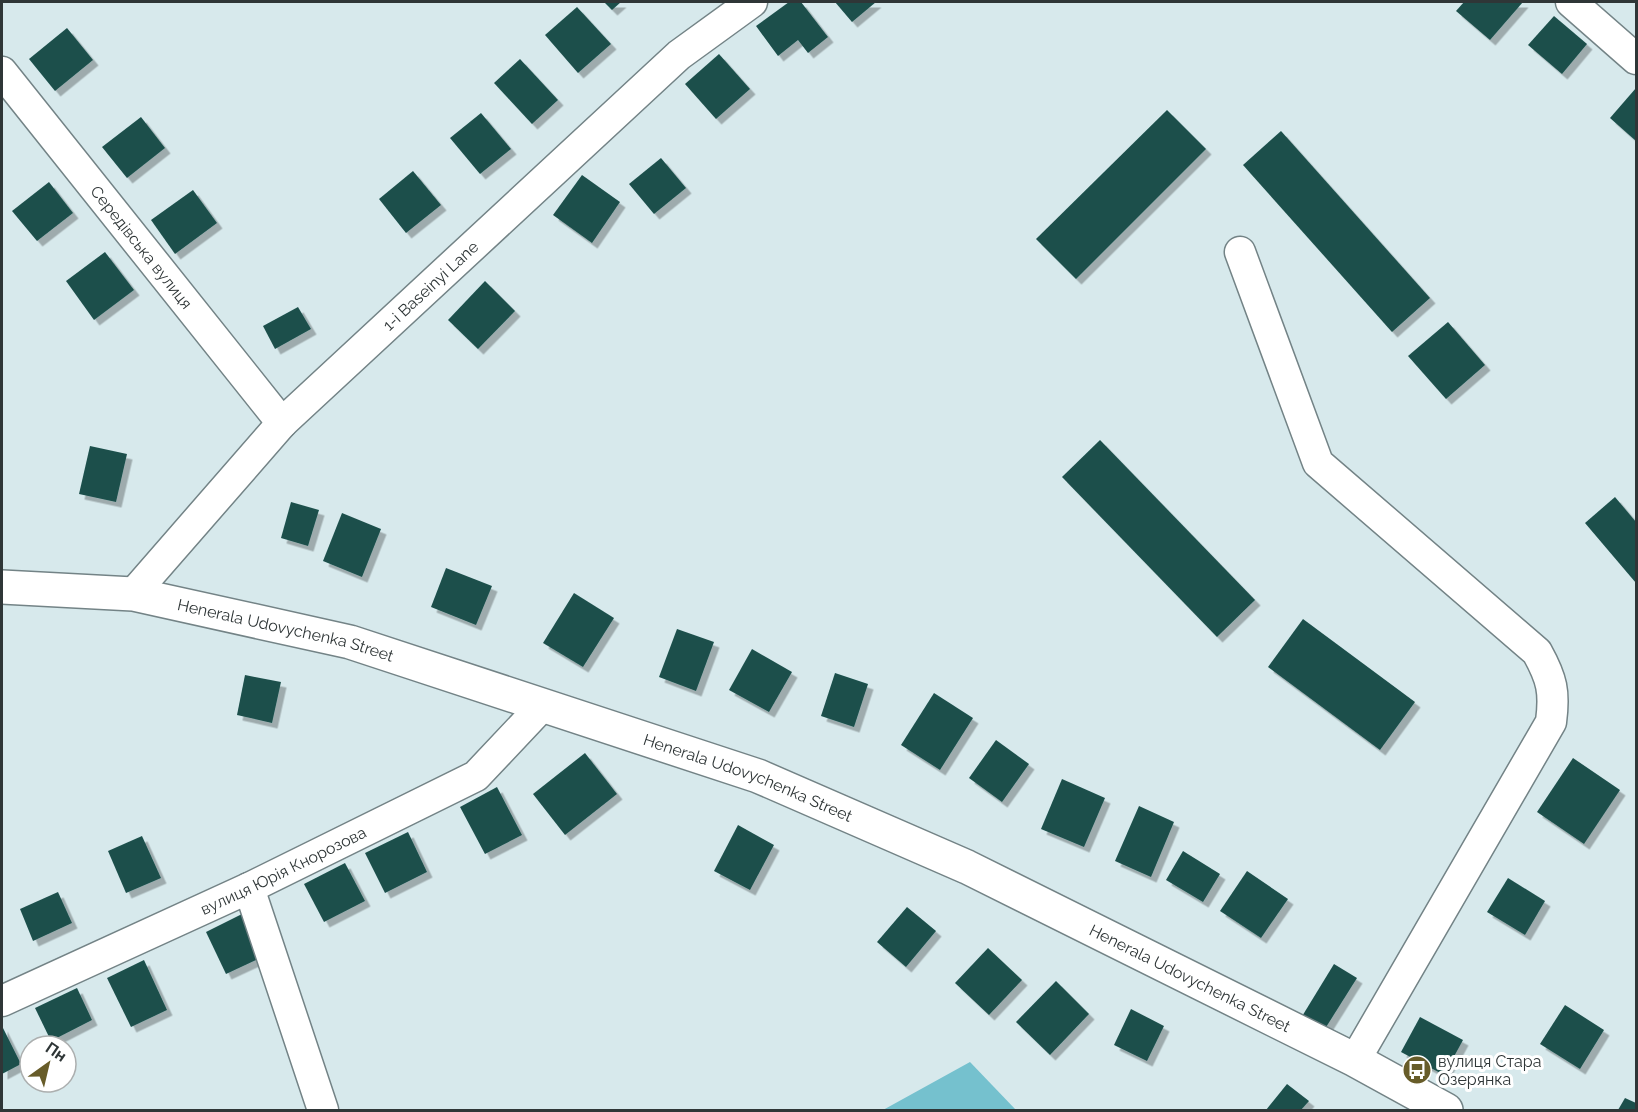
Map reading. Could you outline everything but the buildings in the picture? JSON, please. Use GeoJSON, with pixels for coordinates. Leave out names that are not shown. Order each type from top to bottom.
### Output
{"type":"FeatureCollection","features":[{"type":"Feature","properties":{"kind":"main road","name":"Henerala Udovychenka Street"},"geometry":{"type":"LineString","coordinates":[[2,587],[133,594],[350,642],[758,776],[956,862],[1355,1060],[1446,1110]]}},
{"type":"Feature","properties":{"kind":"street","name":"1-i Baseinyi Lane"},"geometry":{"type":"LineString","coordinates":[[133,594],[282,423],[679,54],[752,2]]}},
{"type":"Feature","properties":{"kind":"street"},"geometry":{"type":"LineString","coordinates":[[1571,2],[1636,59]]}},
{"type":"Feature","properties":{"kind":"street","name":"Середівська вулиця"},"geometry":{"type":"LineString","coordinates":[[2,72],[282,423]]}},
{"type":"Feature","properties":{"kind":"street"},"geometry":{"type":"LineString","coordinates":[[1240,252],[1318,463],[1537,652],[1549,673],[1554,698],[1551,722],[1355,1060]]}},
{"type":"Feature","properties":{"kind":"street","name":"вулиця Юрія Кнорозова"},"geometry":{"type":"LineString","coordinates":[[2,1001],[249,888],[476,776],[543,705]]}},
{"type":"Feature","properties":{"kind":"street"},"geometry":{"type":"LineString","coordinates":[[249,888],[323,1110]]}},
{"type":"Feature","properties":{"kind":"shaded area"},"geometry":{"type":"Polygon","coordinates":[[[970,1062],[1016,1110],[883,1110],[970,1062]]]}},
{"type":"Feature","properties":{"kind":"place","name":"вулиця Стара Озерянка"},"geometry":{"type":"Point","coordinates":[1417,1070]}}]}
